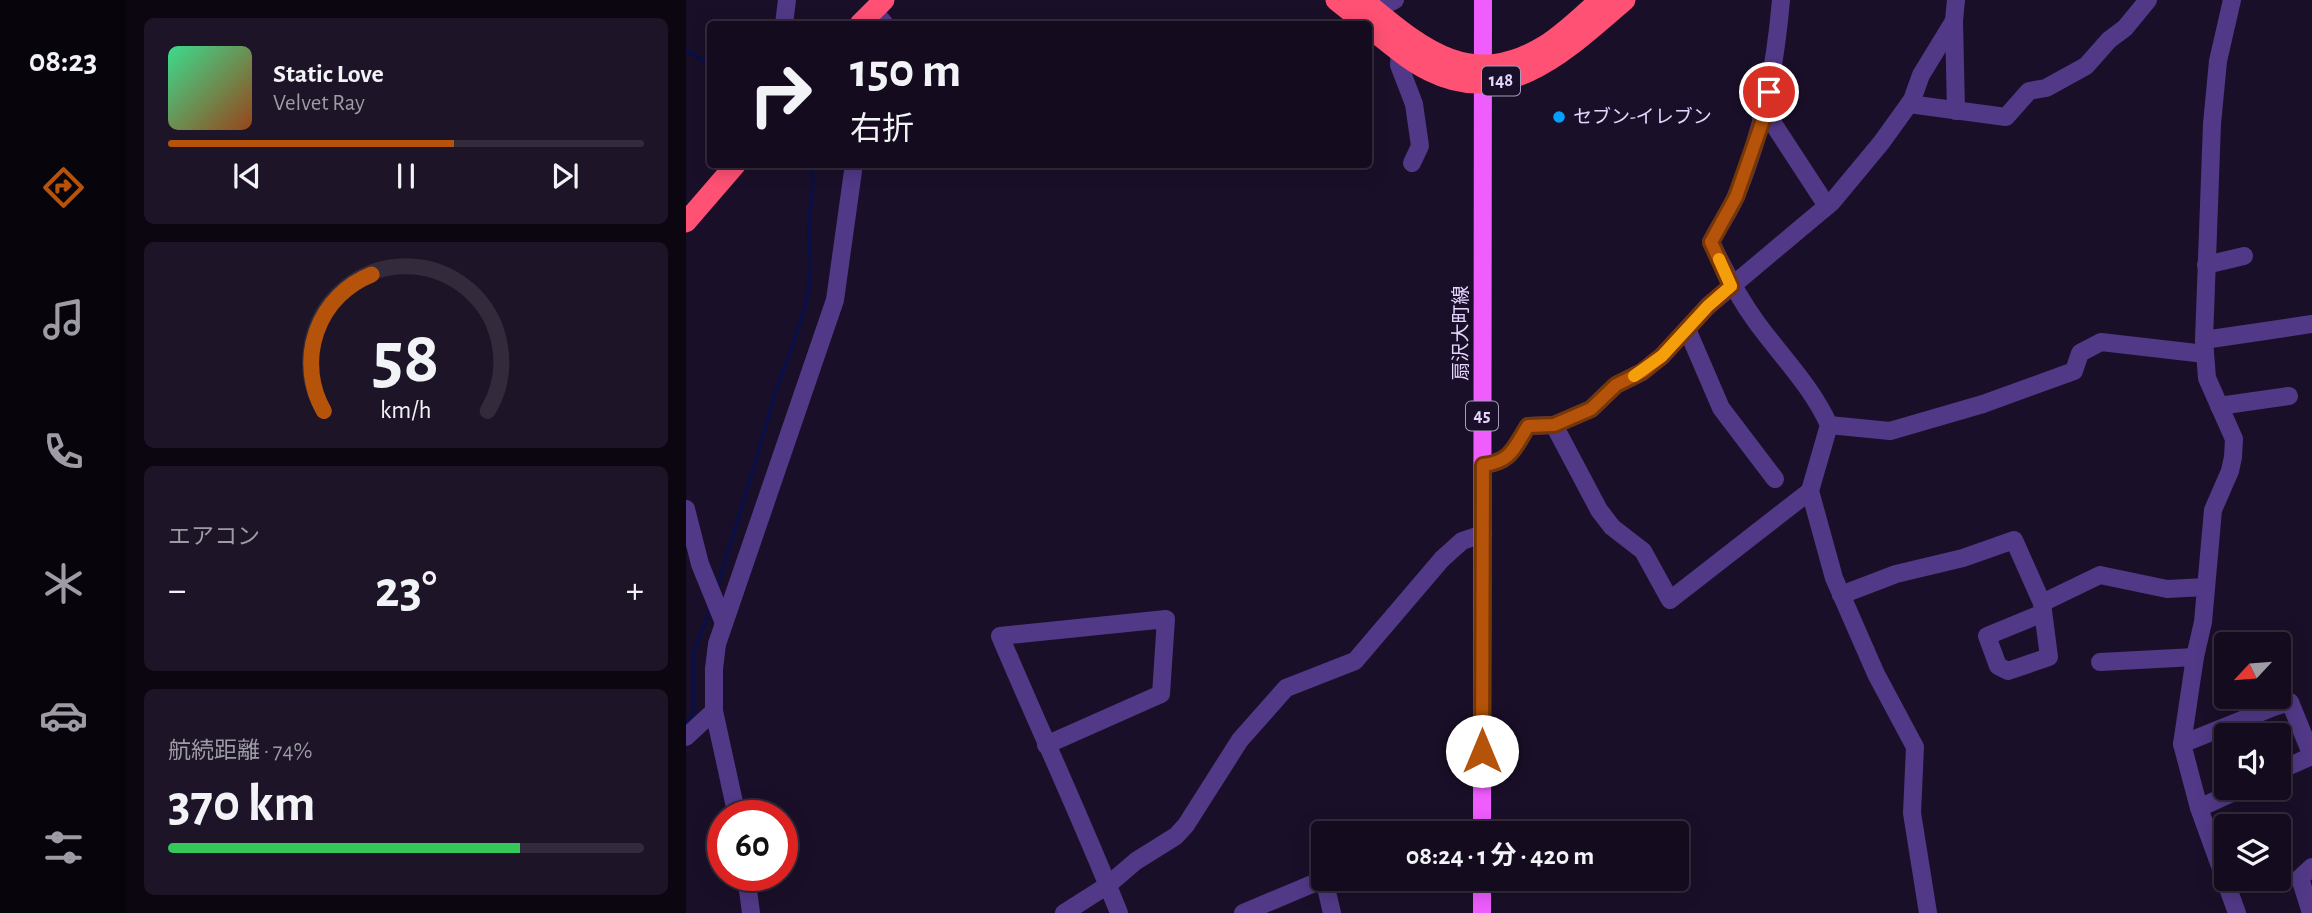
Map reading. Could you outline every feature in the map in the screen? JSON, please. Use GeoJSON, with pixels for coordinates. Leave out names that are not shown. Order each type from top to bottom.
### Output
{"type":"FeatureCollection","features":[{"type":"Feature","properties":{"kind":"highway","name":"148"},"geometry":{"type":"LineString","coordinates":[[1336,0],[1368,15],[1431,52],[1483,75],[1518,77],[1549,62],[1625,0]]}},
{"type":"Feature","properties":{"kind":"highway","name":"148"},"geometry":{"type":"LineString","coordinates":[[1368,15],[1400,52],[1431,72],[1469,84],[1547,44],[1600,0]]}},
{"type":"Feature","properties":{"kind":"highway"},"geometry":{"type":"LineString","coordinates":[[686,222],[733,168]]}},
{"type":"Feature","properties":{"kind":"main road","name":"扇沢大町線"},"geometry":{"type":"LineString","coordinates":[[1482,821],[1483,0]]}},
{"type":"Feature","properties":{"kind":"main road"},"geometry":{"type":"LineString","coordinates":[[1482,891],[1482,913]]}},
{"type":"Feature","properties":{"kind":"street"},"geometry":{"type":"LineString","coordinates":[[784,21],[787,0]]}},
{"type":"Feature","properties":{"kind":"street"},"geometry":{"type":"LineString","coordinates":[[1368,15],[1395,0]]}},
{"type":"Feature","properties":{"kind":"street"},"geometry":{"type":"LineString","coordinates":[[1781,0],[1776,54],[1765,111],[1736,197],[1711,242],[1731,286],[1818,402],[1829,425],[1810,491],[1834,578],[1876,674],[1915,747],[1912,813],[1928,913]]}},
{"type":"Feature","properties":{"kind":"street"},"geometry":{"type":"LineString","coordinates":[[1956,0],[1956,111]]}},
{"type":"Feature","properties":{"kind":"street"},"geometry":{"type":"LineString","coordinates":[[1909,104],[2006,117],[2029,90],[2046,88],[2086,66],[2109,40],[2125,28],[2148,0]]}},
{"type":"Feature","properties":{"kind":"street"},"geometry":{"type":"LineString","coordinates":[[2232,0],[2218,61],[2213,124],[2205,347],[2207,378],[2234,439],[2233,457],[2230,471],[2213,510],[2203,622],[2182,744],[2199,808],[2237,913]]}},
{"type":"Feature","properties":{"kind":"street"},"geometry":{"type":"LineString","coordinates":[[1483,465],[1495,464],[1508,458],[1528,426],[1554,425],[1591,409],[1616,385],[1642,372],[1662,356],[1731,286],[1827,206],[1881,143],[1909,104],[1921,75],[1954,22]]}},
{"type":"Feature","properties":{"kind":"street"},"geometry":{"type":"LineString","coordinates":[[1400,52],[1399,65],[1414,104],[1420,146],[1412,163]]}},
{"type":"Feature","properties":{"kind":"street"},"geometry":{"type":"LineString","coordinates":[[1765,111],[1827,206]]}},
{"type":"Feature","properties":{"kind":"street"},"geometry":{"type":"LineString","coordinates":[[733,800],[714,711],[717,644],[835,300],[853,168]]}},
{"type":"Feature","properties":{"kind":"street"},"geometry":{"type":"LineString","coordinates":[[2206,265],[2244,256]]}},
{"type":"Feature","properties":{"kind":"street"},"geometry":{"type":"LineString","coordinates":[[1829,425],[1890,431],[1937,418],[2074,371],[2080,354],[2101,342],[2205,347],[2312,324]]}},
{"type":"Feature","properties":{"kind":"street"},"geometry":{"type":"LineString","coordinates":[[1687,329],[1721,408],[1775,479]]}},
{"type":"Feature","properties":{"kind":"street"},"geometry":{"type":"LineString","coordinates":[[2219,406],[2289,396]]}},
{"type":"Feature","properties":{"kind":"street"},"geometry":{"type":"LineString","coordinates":[[1554,425],[1599,510],[1612,527],[1643,551],[1670,600],[1810,491]]}},
{"type":"Feature","properties":{"kind":"street"},"geometry":{"type":"LineString","coordinates":[[686,509],[700,564],[724,623]]}},
{"type":"Feature","properties":{"kind":"street"},"geometry":{"type":"LineString","coordinates":[[1064,913],[1108,885],[1186,825],[1240,740],[1286,688],[1355,661],[1442,559],[1462,541],[1483,534]]}},
{"type":"Feature","properties":{"kind":"street"},"geometry":{"type":"LineString","coordinates":[[1841,595],[1896,574],[1963,558],[2014,540],[2042,608],[2099,575],[2167,589],[2206,587]]}},
{"type":"Feature","properties":{"kind":"street"},"geometry":{"type":"LineString","coordinates":[[1046,745],[1161,694],[1166,618],[1000,636],[1046,745],[1108,885],[1119,913]]}},
{"type":"Feature","properties":{"kind":"street"},"geometry":{"type":"LineString","coordinates":[[2101,662],[2195,657]]}},
{"type":"Feature","properties":{"kind":"street"},"geometry":{"type":"LineString","coordinates":[[2182,744],[2290,702],[2312,756],[2291,765]]}},
{"type":"Feature","properties":{"kind":"street"},"geometry":{"type":"LineString","coordinates":[[686,737],[714,711]]}},
{"type":"Feature","properties":{"kind":"street"},"geometry":{"type":"LineString","coordinates":[[2199,808],[2217,800]]}},
{"type":"Feature","properties":{"kind":"street"},"geometry":{"type":"LineString","coordinates":[[2311,913],[2300,878],[2312,867]]}},
{"type":"Feature","properties":{"kind":"street"},"geometry":{"type":"LineString","coordinates":[[1243,913],[1324,879],[1332,913]]}},
{"type":"Feature","properties":{"kind":"street"},"geometry":{"type":"LineString","coordinates":[[748,891],[751,913]]}},
{"type":"Feature","properties":{"kind":"waterway"},"geometry":{"type":"LineString","coordinates":[[686,50],[707,63]]}},
{"type":"Feature","properties":{"kind":"waterway"},"geometry":{"type":"LineString","coordinates":[[717,589],[808,293],[811,266],[809,225],[813,182],[811,168]]}},
{"type":"Feature","properties":{"kind":"waterway"},"geometry":{"type":"LineString","coordinates":[[686,723],[693,716],[693,655],[710,609]]}},
{"type":"Feature","properties":{"kind":"slow traffic"},"geometry":{"type":"LineString","coordinates":[[1634,376],[1662,356],[1708,306],[1731,286],[1719,259]]}},
{"type":"Feature","properties":{"kind":"place","name":"セブン-イレブン"},"geometry":{"type":"Point","coordinates":[1559,117]}},
{"type":"Feature","properties":{"kind":"route"},"geometry":{"type":"LineString","coordinates":[[1482,751],[1483,465],[1495,464],[1508,458],[1528,426],[1554,425],[1591,409],[1616,385],[1642,372],[1662,356],[1708,306],[1731,286],[1711,242],[1736,197],[1765,114],[1769,92]]}}]}
